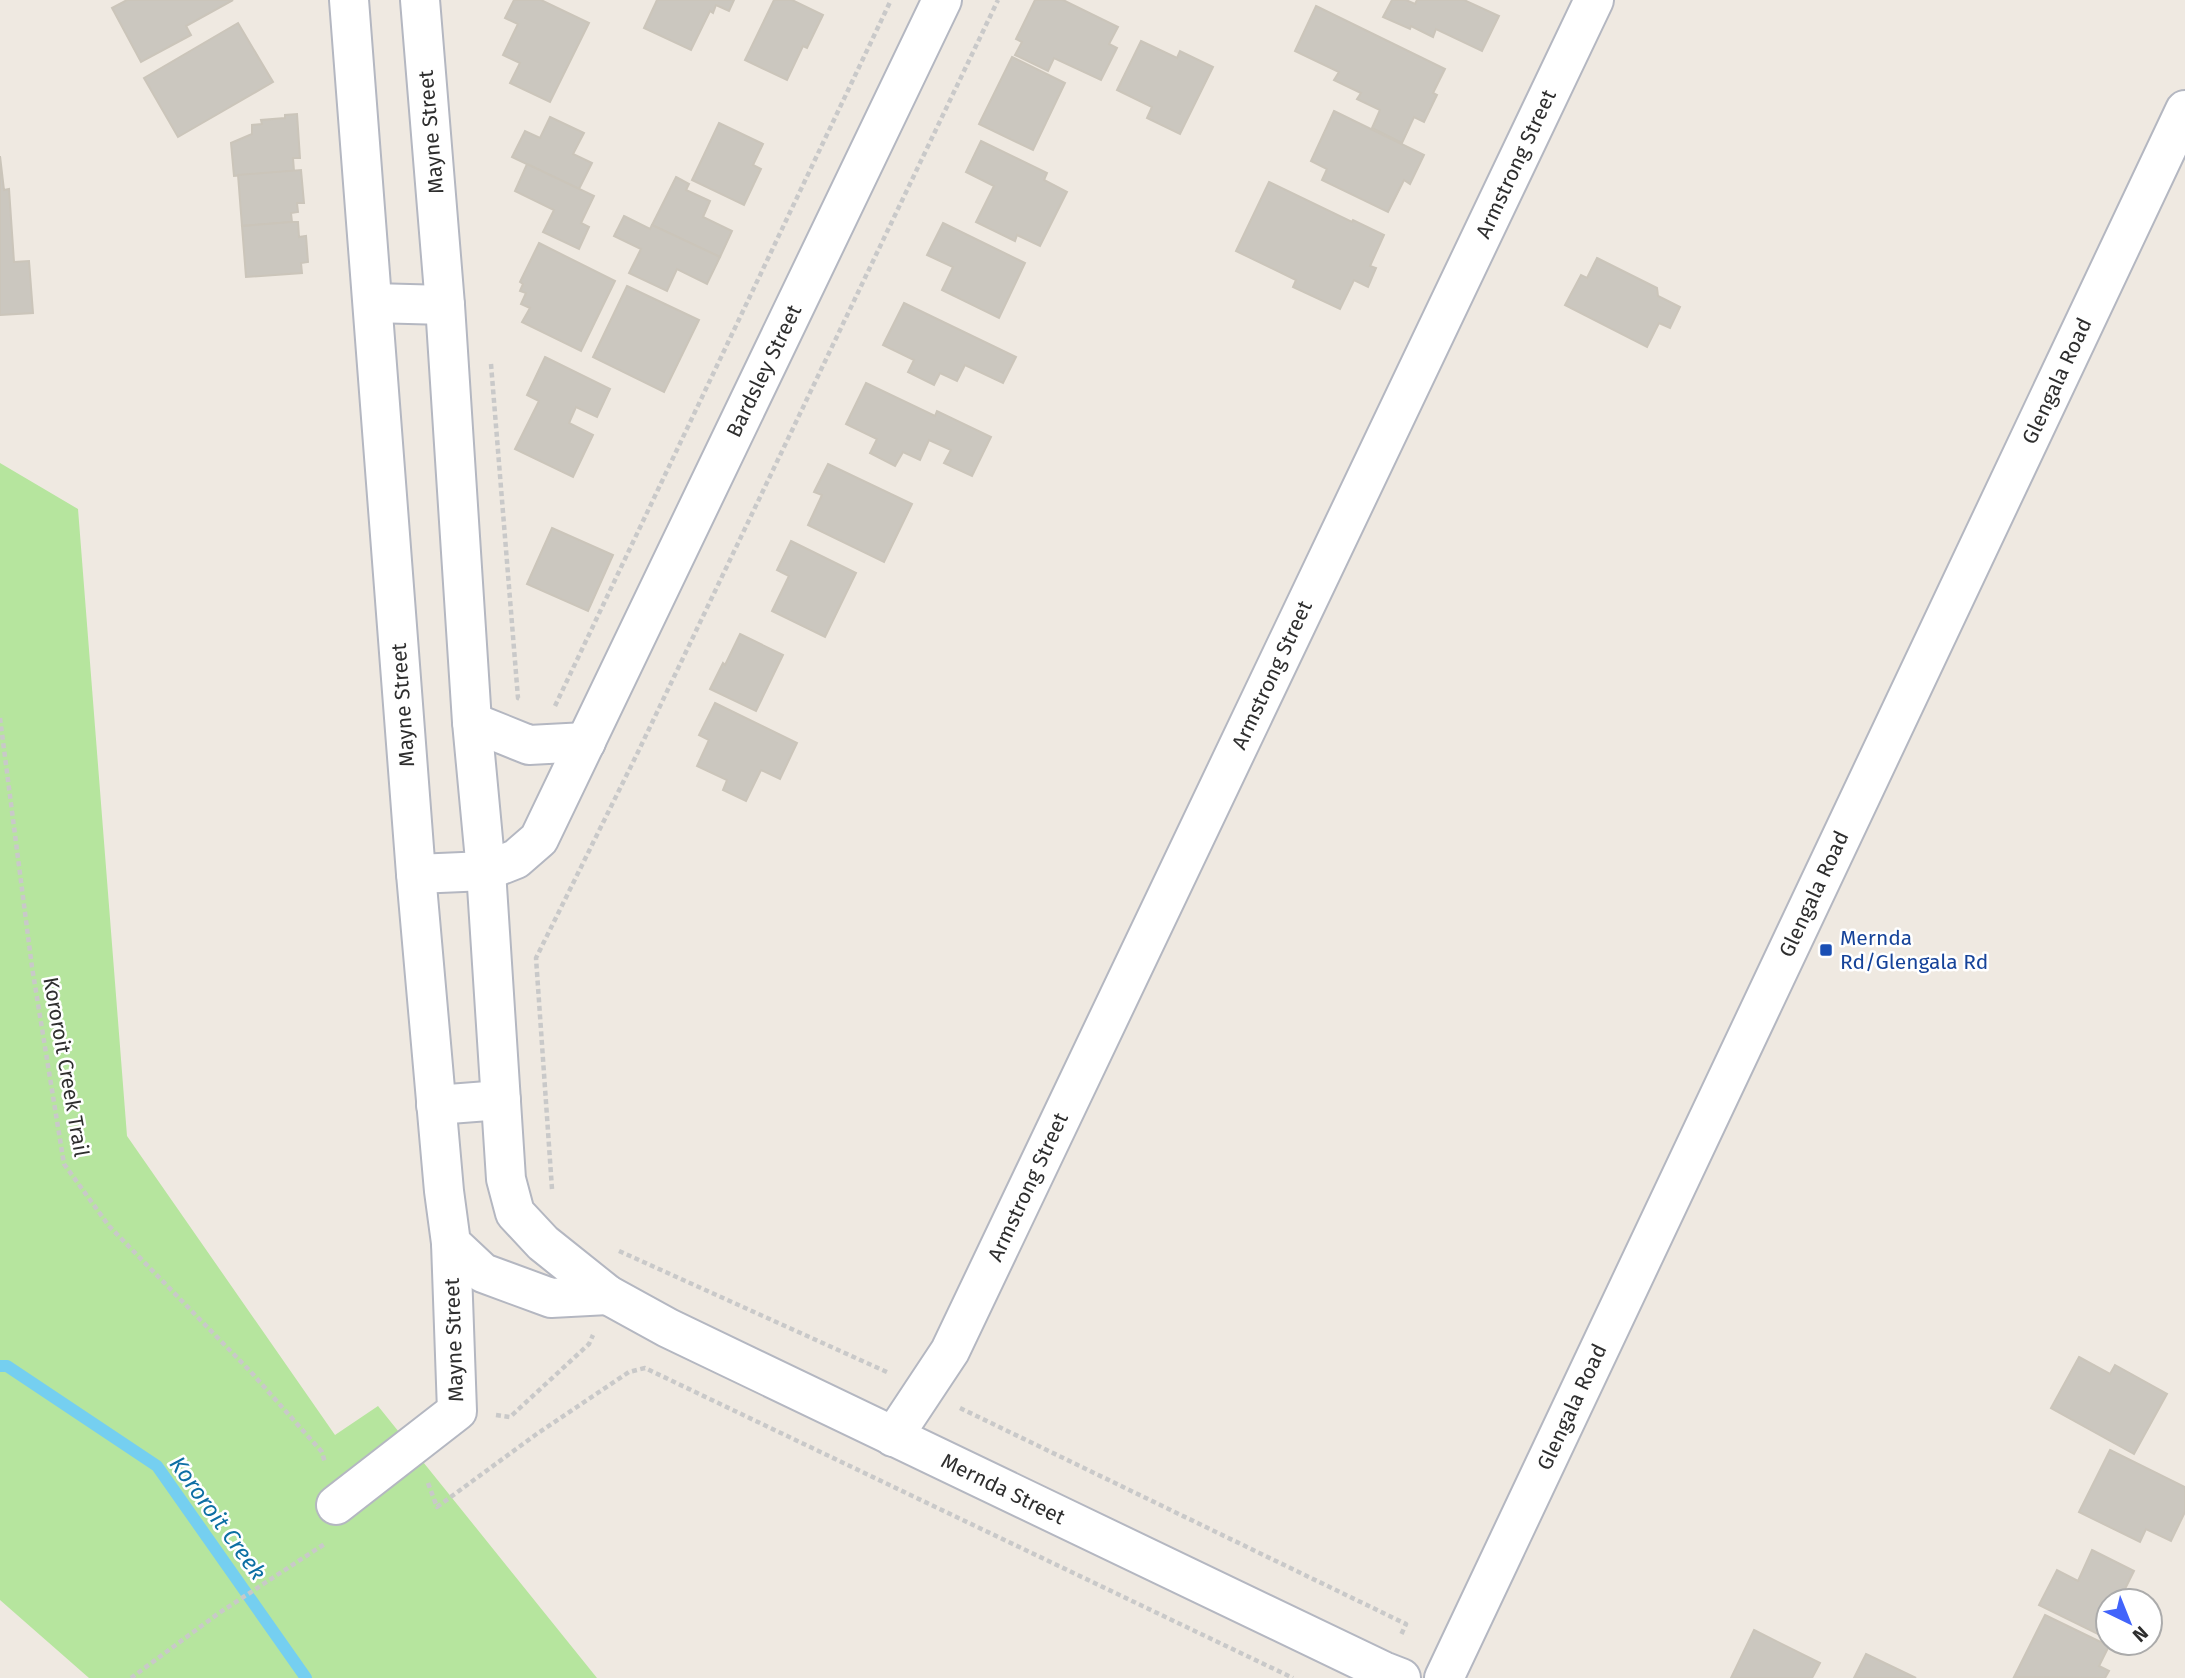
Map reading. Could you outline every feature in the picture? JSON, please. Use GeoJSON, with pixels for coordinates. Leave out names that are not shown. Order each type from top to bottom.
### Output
{"type":"FeatureCollection","features":[{"type":"Feature","properties":{"kind":"street","name":"Mayne Street"},"geometry":{"type":"LineString","coordinates":[[336,1504],[457,1411],[451,1243],[416,874],[349,0]]}},
{"type":"Feature","properties":{"kind":"street","name":"Mayne Street"},"geometry":{"type":"LineString","coordinates":[[420,0],[445,305],[472,722],[486,871],[506,1178],[515,1213],[543,1243],[608,1295]]}},
{"type":"Feature","properties":{"kind":"street","name":"Bardsley Street"},"geometry":{"type":"LineString","coordinates":[[416,874],[486,871],[516,859],[539,839],[942,0]]}},
{"type":"Feature","properties":{"kind":"street","name":"Armstrong Street"},"geometry":{"type":"LineString","coordinates":[[907,1443],[1594,0]]}},
{"type":"Feature","properties":{"kind":"street","name":"Glengala Road"},"geometry":{"type":"LineString","coordinates":[[1444,1678],[2185,110]]}},
{"type":"Feature","properties":{"kind":"street"},"geometry":{"type":"LineString","coordinates":[[373,303],[445,305]]}},
{"type":"Feature","properties":{"kind":"street"},"geometry":{"type":"LineString","coordinates":[[472,722],[530,745],[586,742]]}},
{"type":"Feature","properties":{"kind":"street"},"geometry":{"type":"LineString","coordinates":[[436,1105],[500,1100]]}},
{"type":"Feature","properties":{"kind":"street","name":"Mayne Street"},"geometry":{"type":"LineString","coordinates":[[451,1243],[483,1273],[551,1298],[608,1295]]}},
{"type":"Feature","properties":{"kind":"street","name":"Mernda Street"},"geometry":{"type":"LineString","coordinates":[[608,1295],[668,1328],[1392,1675]]}},
{"type":"Feature","properties":{"kind":"path"},"geometry":{"type":"LineString","coordinates":[[553,711],[891,0]]}},
{"type":"Feature","properties":{"kind":"path"},"geometry":{"type":"LineString","coordinates":[[552,1191],[536,958],[650,727],[998,0]]}},
{"type":"Feature","properties":{"kind":"path"},"geometry":{"type":"LineString","coordinates":[[491,363],[518,698],[530,702]]}},
{"type":"Feature","properties":{"kind":"path","name":"Kororoit Creek Trail"},"geometry":{"type":"LineString","coordinates":[[0,718],[32,967],[64,1164],[109,1226],[250,1371],[322,1452]]}},
{"type":"Feature","properties":{"kind":"path"},"geometry":{"type":"LineString","coordinates":[[608,1245],[930,1392],[994,1426],[1406,1624],[1392,1675]]}},
{"type":"Feature","properties":{"kind":"path"},"geometry":{"type":"LineString","coordinates":[[457,1411],[510,1417],[589,1344],[608,1295],[619,1251]]}},
{"type":"Feature","properties":{"kind":"path"},"geometry":{"type":"LineString","coordinates":[[424,1437],[426,1479],[437,1507],[538,1433],[629,1372],[645,1368],[1293,1678]]}},
{"type":"Feature","properties":{"kind":"path"},"geometry":{"type":"LineString","coordinates":[[131,1678],[219,1613],[298,1562]]}},
{"type":"Feature","properties":{"kind":"green space"},"geometry":{"type":"Polygon","coordinates":[[[0,463],[78,509],[127,1136],[335,1435],[378,1406],[597,1678],[89,1678],[0,1600],[0,463]]]}},
{"type":"Feature","properties":{"kind":"building"},"geometry":{"type":"Polygon","coordinates":[[[127,0],[233,0],[186,26],[191,35],[141,62],[112,8],[127,0]]]}},
{"type":"Feature","properties":{"kind":"building"},"geometry":{"type":"Polygon","coordinates":[[[514,0],[541,0],[589,23],[550,102],[510,83],[520,63],[503,55],[518,24],[505,18],[514,0]]]}},
{"type":"Feature","properties":{"kind":"building"},"geometry":{"type":"Polygon","coordinates":[[[657,0],[734,0],[729,11],[716,5],[713,13],[710,11],[691,50],[644,28],[657,0]]]}},
{"type":"Feature","properties":{"kind":"building"},"geometry":{"type":"Polygon","coordinates":[[[774,0],[792,0],[823,15],[807,48],[803,46],[787,80],[745,60],[774,0]]]}},
{"type":"Feature","properties":{"kind":"building"},"geometry":{"type":"Polygon","coordinates":[[[1035,0],[1063,0],[1118,27],[1109,44],[1117,48],[1101,80],[1054,58],[1048,71],[1015,55],[1022,42],[1016,39],[1035,0]]]}},
{"type":"Feature","properties":{"kind":"building"},"geometry":{"type":"Polygon","coordinates":[[[1392,0],[1406,0],[1415,4],[1417,0],[1464,0],[1499,16],[1482,51],[1436,29],[1433,37],[1383,17],[1392,0]]]}},
{"type":"Feature","properties":{"kind":"building"},"geometry":{"type":"Polygon","coordinates":[[[1316,6],[1445,69],[1433,93],[1437,95],[1424,122],[1414,117],[1402,143],[1372,128],[1380,110],[1357,99],[1361,93],[1334,80],[1339,72],[1295,51],[1316,6]]]}},
{"type":"Feature","properties":{"kind":"building"},"geometry":{"type":"Polygon","coordinates":[[[238,23],[273,82],[178,137],[144,78],[238,23]]]}},
{"type":"Feature","properties":{"kind":"building"},"geometry":{"type":"Polygon","coordinates":[[[1141,41],[1177,58],[1180,51],[1213,67],[1180,134],[1147,118],[1152,107],[1117,90],[1141,41]]]}},
{"type":"Feature","properties":{"kind":"building"},"geometry":{"type":"Polygon","coordinates":[[[1012,57],[1065,83],[1033,150],[979,124],[1012,57]]]}},
{"type":"Feature","properties":{"kind":"building"},"geometry":{"type":"Polygon","coordinates":[[[1334,111],[1424,155],[1410,184],[1404,180],[1388,212],[1322,180],[1327,169],[1311,161],[1334,111]]]}},
{"type":"Feature","properties":{"kind":"building"},"geometry":{"type":"Polygon","coordinates":[[[297,114],[300,158],[293,158],[294,171],[234,176],[231,143],[252,134],[252,125],[262,124],[261,120],[297,114]]]}},
{"type":"Feature","properties":{"kind":"building"},"geometry":{"type":"Polygon","coordinates":[[[550,117],[584,133],[573,154],[592,163],[579,189],[512,157],[525,131],[540,138],[550,117]]]}},
{"type":"Feature","properties":{"kind":"building"},"geometry":{"type":"Polygon","coordinates":[[[719,123],[763,144],[753,165],[761,169],[744,205],[692,180],[719,123]]]}},
{"type":"Feature","properties":{"kind":"building"},"geometry":{"type":"Polygon","coordinates":[[[981,141],[1047,173],[1044,180],[1067,192],[1040,246],[1017,235],[1015,241],[976,222],[994,186],[966,172],[981,141]]]}},
{"type":"Feature","properties":{"kind":"building"},"geometry":{"type":"Polygon","coordinates":[[[0,156],[4,190],[9,189],[14,262],[29,261],[33,313],[0,315],[0,156]]]}},
{"type":"Feature","properties":{"kind":"building"},"geometry":{"type":"Polygon","coordinates":[[[527,164],[594,196],[581,223],[589,227],[579,249],[543,232],[554,210],[515,191],[527,164]]]}},
{"type":"Feature","properties":{"kind":"building"},"geometry":{"type":"Polygon","coordinates":[[[301,170],[304,203],[297,203],[298,212],[291,213],[292,222],[242,226],[238,175],[301,170]]]}},
{"type":"Feature","properties":{"kind":"building"},"geometry":{"type":"Polygon","coordinates":[[[676,177],[689,184],[686,190],[710,201],[703,217],[732,231],[720,257],[652,225],[676,177]]]}},
{"type":"Feature","properties":{"kind":"building"},"geometry":{"type":"Polygon","coordinates":[[[1269,182],[1384,235],[1370,266],[1376,268],[1368,287],[1354,280],[1340,309],[1293,287],[1296,280],[1236,251],[1269,182]]]}},
{"type":"Feature","properties":{"kind":"building"},"geometry":{"type":"Polygon","coordinates":[[[624,216],[650,229],[652,225],[720,257],[707,284],[677,269],[667,291],[629,273],[641,249],[614,236],[624,216]]]}},
{"type":"Feature","properties":{"kind":"building"},"geometry":{"type":"Polygon","coordinates":[[[298,222],[299,237],[306,236],[308,262],[301,263],[302,273],[246,277],[242,226],[298,222]]]}},
{"type":"Feature","properties":{"kind":"building"},"geometry":{"type":"Polygon","coordinates":[[[943,223],[1025,263],[999,318],[942,290],[953,267],[927,255],[943,223]]]}},
{"type":"Feature","properties":{"kind":"building"},"geometry":{"type":"Polygon","coordinates":[[[539,243],[615,281],[581,351],[522,322],[530,308],[521,304],[526,293],[520,291],[523,284],[520,282],[539,243]]]}},
{"type":"Feature","properties":{"kind":"building"},"geometry":{"type":"Polygon","coordinates":[[[1597,258],[1657,288],[1658,296],[1680,307],[1670,328],[1659,323],[1647,347],[1565,305],[1581,275],[1587,278],[1597,258]]]}},
{"type":"Feature","properties":{"kind":"building"},"geometry":{"type":"Polygon","coordinates":[[[627,286],[699,320],[664,392],[593,357],[627,286]]]}},
{"type":"Feature","properties":{"kind":"building"},"geometry":{"type":"Polygon","coordinates":[[[904,303],[1016,357],[1003,383],[965,365],[957,381],[940,373],[934,385],[908,372],[914,360],[883,345],[904,303]]]}},
{"type":"Feature","properties":{"kind":"building"},"geometry":{"type":"Polygon","coordinates":[[[545,357],[610,389],[597,417],[576,407],[569,423],[593,435],[573,477],[515,449],[539,401],[527,395],[545,357]]]}},
{"type":"Feature","properties":{"kind":"building"},"geometry":{"type":"Polygon","coordinates":[[[866,383],[935,416],[937,411],[991,437],[972,476],[944,463],[951,450],[929,440],[920,460],[903,452],[895,466],[870,453],[877,439],[846,424],[866,383]]]}},
{"type":"Feature","properties":{"kind":"building"},"geometry":{"type":"Polygon","coordinates":[[[828,464],[912,504],[884,562],[808,525],[822,495],[814,492],[828,464]]]}},
{"type":"Feature","properties":{"kind":"building"},"geometry":{"type":"Polygon","coordinates":[[[552,528],[613,555],[588,611],[527,584],[552,528]]]}},
{"type":"Feature","properties":{"kind":"building"},"geometry":{"type":"Polygon","coordinates":[[[791,541],[856,573],[825,637],[772,611],[789,576],[777,570],[791,541]]]}},
{"type":"Feature","properties":{"kind":"building"},"geometry":{"type":"Polygon","coordinates":[[[740,634],[783,655],[756,711],[710,689],[740,634]]]}},
{"type":"Feature","properties":{"kind":"building"},"geometry":{"type":"Polygon","coordinates":[[[715,703],[797,743],[780,779],[761,770],[746,801],[723,790],[727,780],[697,766],[709,740],[699,735],[715,703]]]}},
{"type":"Feature","properties":{"kind":"building"},"geometry":{"type":"Polygon","coordinates":[[[2079,1357],[2110,1374],[2115,1365],[2167,1394],[2134,1454],[2051,1408],[2079,1357]]]}},
{"type":"Feature","properties":{"kind":"building"},"geometry":{"type":"Polygon","coordinates":[[[2110,1450],[2185,1487],[2185,1512],[2171,1541],[2146,1529],[2140,1542],[2079,1512],[2110,1450]]]}},
{"type":"Feature","properties":{"kind":"building"},"geometry":{"type":"Polygon","coordinates":[[[2092,1550],[2134,1571],[2126,1587],[2094,1587],[2094,1632],[2039,1605],[2057,1570],[2078,1581],[2092,1550]]]}},
{"type":"Feature","properties":{"kind":"building"},"geometry":{"type":"Polygon","coordinates":[[[2045,1615],[2094,1639],[2094,1657],[2104,1657],[2099,1666],[2109,1671],[2105,1678],[2014,1677],[2045,1615]]]}},
{"type":"Feature","properties":{"kind":"building"},"geometry":{"type":"Polygon","coordinates":[[[1754,1630],[1820,1663],[1812,1678],[1731,1678],[1754,1630]]]}},
{"type":"Feature","properties":{"kind":"building"},"geometry":{"type":"Polygon","coordinates":[[[1866,1654],[1916,1678],[1854,1678],[1866,1654]]]}},
{"type":"Feature","properties":{"kind":"waterway","name":"Kororoit Creek"},"geometry":{"type":"LineString","coordinates":[[0,1366],[7,1366],[157,1466],[306,1678]]}},
{"type":"Feature","properties":{"kind":"place","name":"Mernda Rd/Glengala Rd"},"geometry":{"type":"Point","coordinates":[1826,950]}}]}
